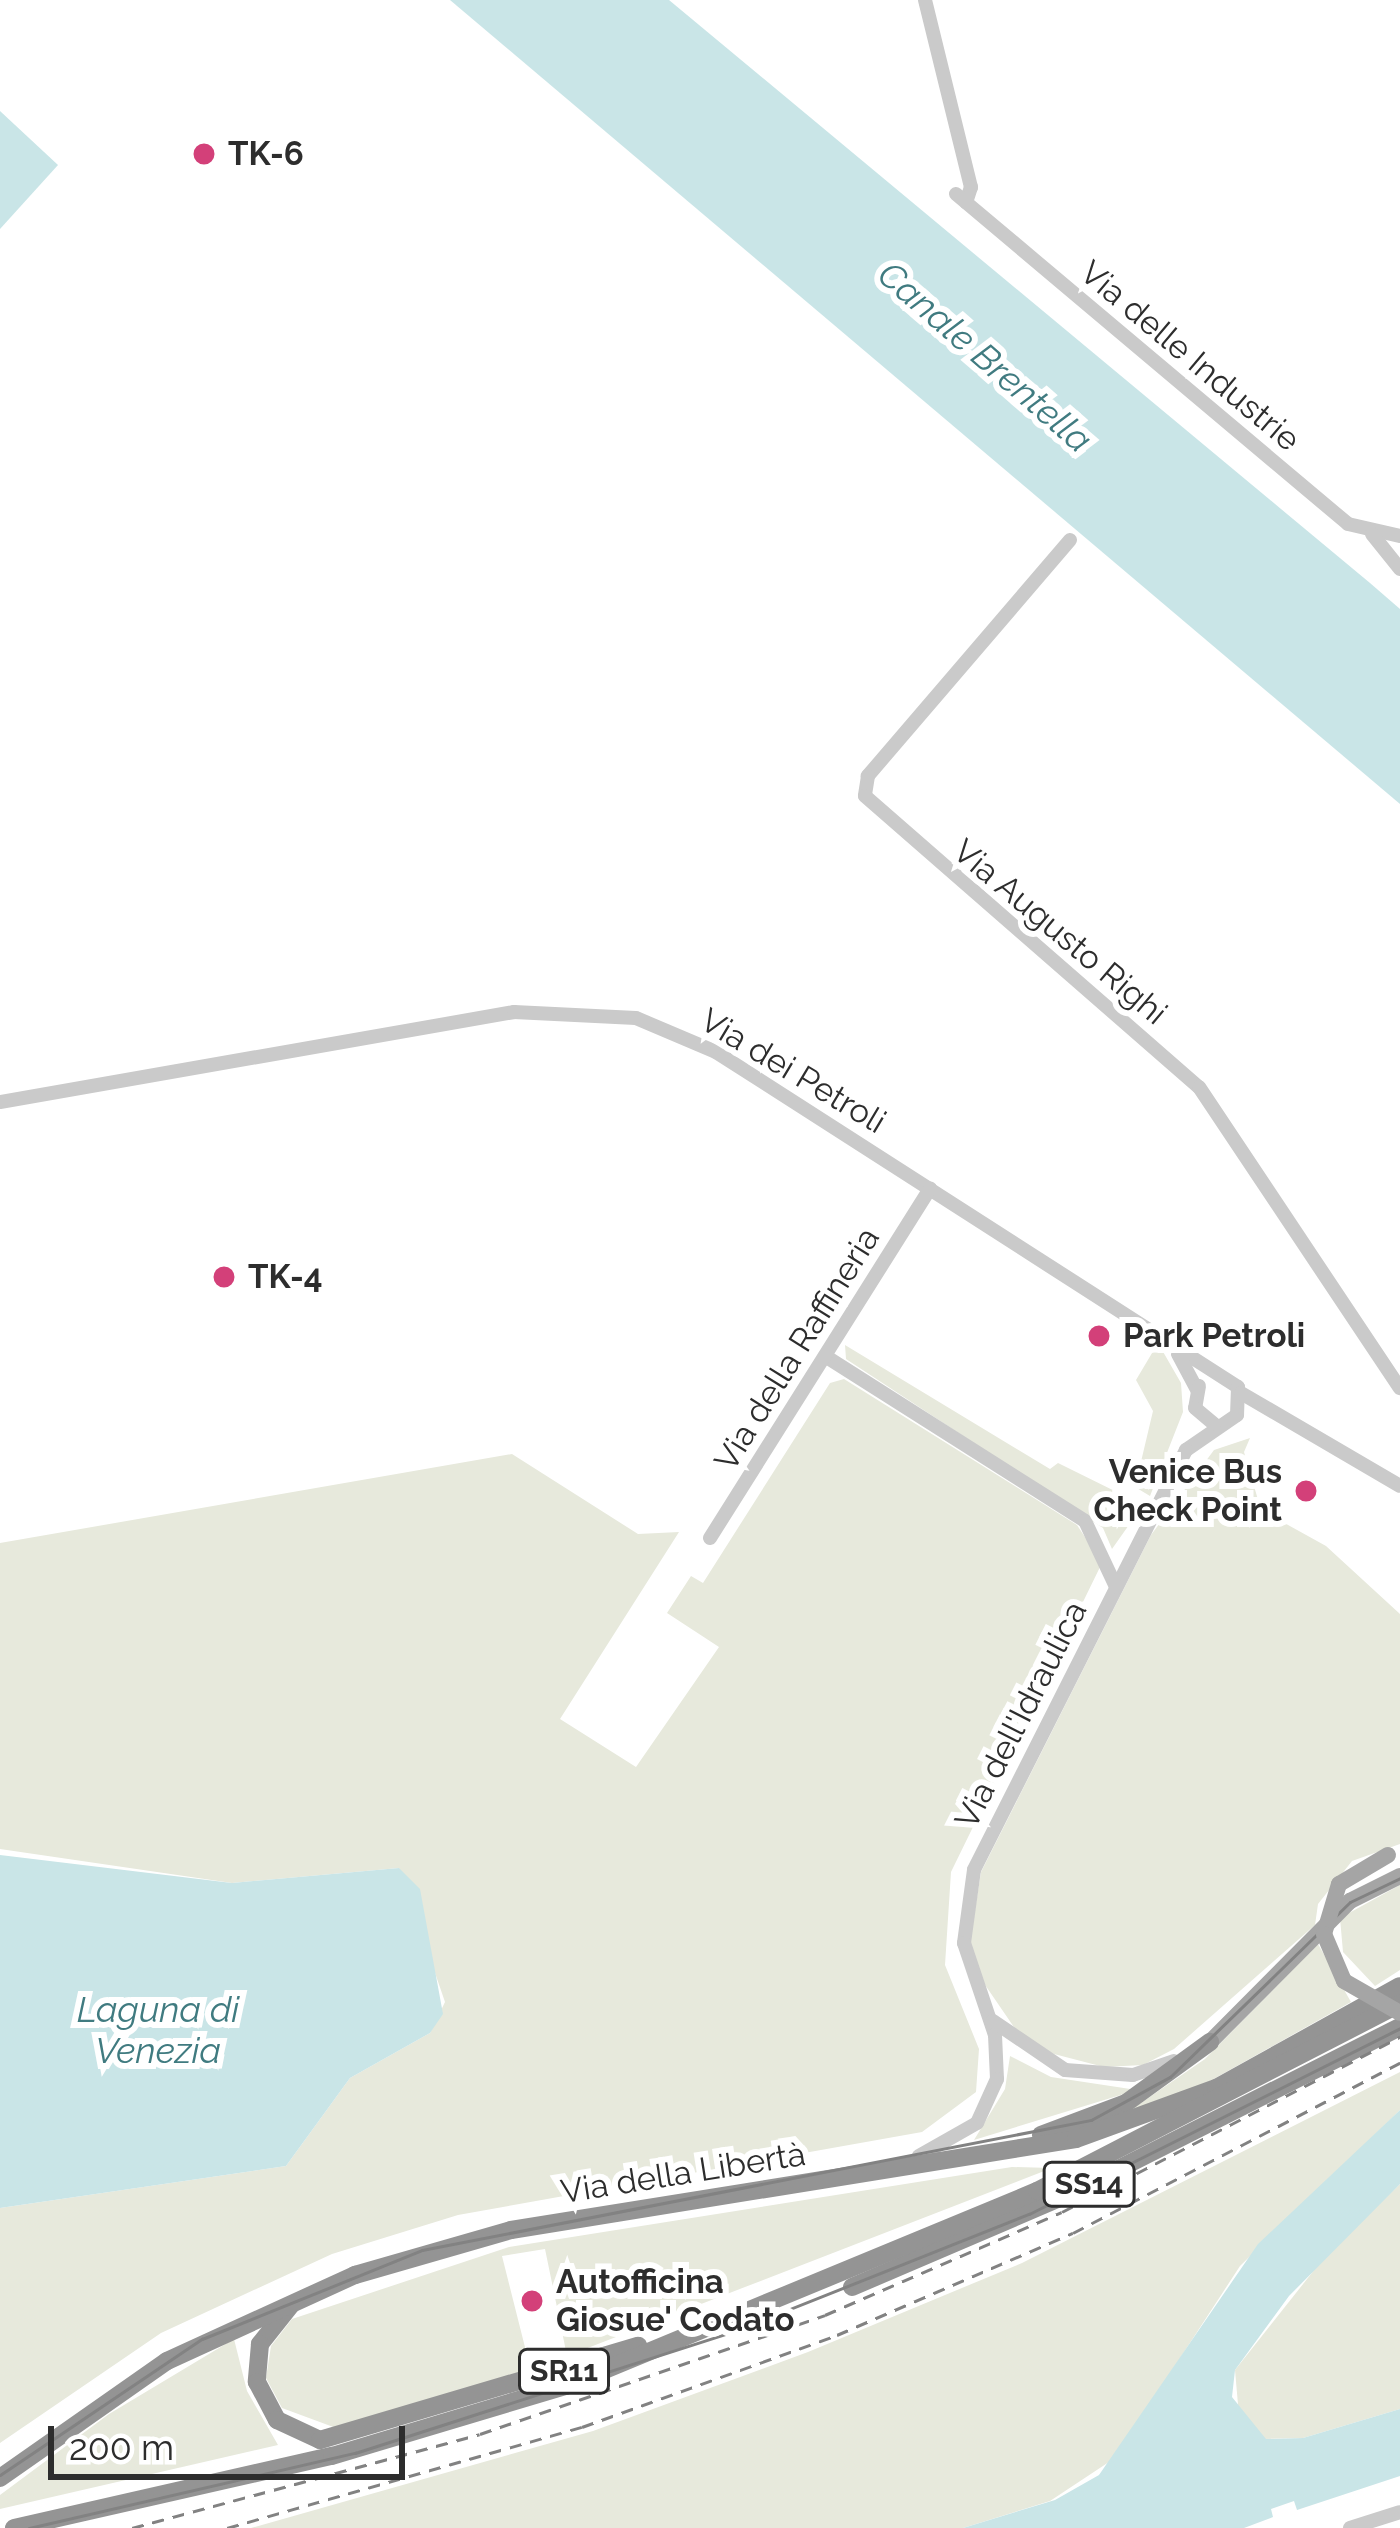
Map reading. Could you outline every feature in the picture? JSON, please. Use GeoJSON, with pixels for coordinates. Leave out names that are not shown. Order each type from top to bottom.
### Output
{"type":"FeatureCollection","features":[{"type":"Feature","properties":{"kind":"highway","name":"Via della Libertà"},"geometry":{"type":"LineString","coordinates":[[0,2479],[149,2371],[282,2301],[355,2275],[511,2230],[1005,2154],[1125,2125],[1216,2088],[1400,1986]]}},
{"type":"Feature","properties":{"kind":"highway","name":"SR11"},"geometry":{"type":"LineString","coordinates":[[14,2528],[332,2456],[566,2386],[1036,2191],[1400,2004]]}},
{"type":"Feature","properties":{"kind":"highway","name":"SS14"},"geometry":{"type":"LineString","coordinates":[[566,2386],[925,2258],[1400,2026]]}},
{"type":"Feature","properties":{"kind":"highway","name":"SS14"},"geometry":{"type":"LineString","coordinates":[[760,2189],[1083,2122],[1146,2092],[1210,2042]]}},
{"type":"Feature","properties":{"kind":"highway","name":"SR11"},"geometry":{"type":"LineString","coordinates":[[355,2275],[287,2308],[260,2344],[264,2401],[309,2438],[423,2417],[684,2331],[1036,2191]]}},
{"type":"Feature","properties":{"kind":"main road"},"geometry":{"type":"LineString","coordinates":[[1394,1853],[1339,1884],[1324,1934],[1349,1986],[1400,2013]]}},
{"type":"Feature","properties":{"kind":"main road","name":"SS14"},"geometry":{"type":"LineString","coordinates":[[1210,2042],[1350,1900],[1398,1876]]}},
{"type":"Feature","properties":{"kind":"street","name":"Via delle Industrie"},"geometry":{"type":"LineString","coordinates":[[925,0],[971,187],[961,198],[1348,524],[1372,534],[1400,536]]}},
{"type":"Feature","properties":{"kind":"street"},"geometry":{"type":"LineString","coordinates":[[1372,534],[1400,569]]}},
{"type":"Feature","properties":{"kind":"street","name":"Via Augusto Righi"},"geometry":{"type":"LineString","coordinates":[[1070,540],[868,776],[865,796],[1199,1087],[1400,1388]]}},
{"type":"Feature","properties":{"kind":"street","name":"Via dei Petroli"},"geometry":{"type":"LineString","coordinates":[[0,1102],[514,1012],[599,1011],[702,1045],[1149,1325],[1214,1377]]}},
{"type":"Feature","properties":{"kind":"street","name":"Via della Raffineria"},"geometry":{"type":"LineString","coordinates":[[710,1538],[930,1188]]}},
{"type":"Feature","properties":{"kind":"street"},"geometry":{"type":"LineString","coordinates":[[1149,1325],[1197,1389],[1198,1413],[1214,1424],[1237,1415],[1295,1418]]}},
{"type":"Feature","properties":{"kind":"street"},"geometry":{"type":"LineString","coordinates":[[825,1356],[1084,1521],[1116,1587]]}},
{"type":"Feature","properties":{"kind":"street"},"geometry":{"type":"LineString","coordinates":[[1197,1389],[1214,1377],[1295,1418],[1400,1486]]}},
{"type":"Feature","properties":{"kind":"street"},"geometry":{"type":"LineString","coordinates":[[1237,1415],[1240,1393]]}},
{"type":"Feature","properties":{"kind":"street","name":"Via dell'Idraulica"},"geometry":{"type":"LineString","coordinates":[[919,2156],[964,2135],[988,2108],[999,2065],[965,1958],[967,1891],[1186,1450],[1198,1413]]}},
{"type":"Feature","properties":{"kind":"street","name":"Via dell'Idraulica"},"geometry":{"type":"LineString","coordinates":[[1186,1450],[1214,1424]]}},
{"type":"Feature","properties":{"kind":"street"},"geometry":{"type":"LineString","coordinates":[[987,2016],[1046,2062],[1088,2074],[1153,2070],[1210,2042]]}},
{"type":"Feature","properties":{"kind":"street"},"geometry":{"type":"LineString","coordinates":[[1350,2528],[1400,2512]]}},
{"type":"Feature","properties":{"kind":"shaded area"},"geometry":{"type":"Polygon","coordinates":[[[1158,1343],[1181,1383],[1183,1412],[1150,1496],[1135,1487],[1153,1411],[1136,1380],[1158,1343]]]}},
{"type":"Feature","properties":{"kind":"shaded area"},"geometry":{"type":"Polygon","coordinates":[[[845,1345],[1050,1469],[1058,1463],[1143,1505],[1112,1549],[1103,1528],[846,1359],[845,1345]]]}},
{"type":"Feature","properties":{"kind":"shaded area"},"geometry":{"type":"Polygon","coordinates":[[[844,1379],[1077,1525],[1102,1563],[951,1872],[945,1965],[979,2049],[976,2092],[922,2132],[458,2215],[332,2254],[161,2333],[0,2443],[0,2208],[286,2166],[350,2078],[430,2033],[445,2002],[399,1868],[232,1883],[0,1849],[0,1543],[512,1454],[638,1534],[679,1532],[560,1719],[636,1767],[719,1647],[667,1613],[691,1576],[703,1583],[830,1383],[844,1379]]]}},
{"type":"Feature","properties":{"kind":"shaded area"},"geometry":{"type":"Polygon","coordinates":[[[1250,1438],[1244,1452],[1261,1510],[1326,1546],[1400,1614],[1400,1844],[1352,1861],[1318,1904],[1315,1925],[1174,2049],[1143,2065],[1104,2067],[1054,2054],[1020,2036],[981,1979],[970,1942],[981,1872],[1151,1535],[1214,1450],[1250,1438]]]}},
{"type":"Feature","properties":{"kind":"shaded area"},"geometry":{"type":"Polygon","coordinates":[[[1400,1885],[1400,1970],[1375,1986],[1343,1952],[1340,1918],[1400,1885]]]}},
{"type":"Feature","properties":{"kind":"shaded area"},"geometry":{"type":"Polygon","coordinates":[[[1318,1944],[1351,2002],[1185,2095],[1122,2116],[1205,2059],[1318,1944]]]}},
{"type":"Feature","properties":{"kind":"shaded area"},"geometry":{"type":"Polygon","coordinates":[[[1010,2056],[1051,2077],[1137,2090],[974,2140],[1005,2089],[1010,2056]]]}},
{"type":"Feature","properties":{"kind":"shaded area"},"geometry":{"type":"Polygon","coordinates":[[[1400,2072],[1400,2110],[1240,2266],[1115,2458],[1050,2501],[963,2528],[251,2528],[593,2431],[808,2352],[1022,2263],[1400,2072]]]}},
{"type":"Feature","properties":{"kind":"shaded area"},"geometry":{"type":"Polygon","coordinates":[[[1012,2167],[1052,2168],[567,2356],[545,2249],[502,2256],[531,2371],[336,2428],[282,2408],[266,2378],[271,2346],[292,2319],[509,2247],[1012,2167]]]}},
{"type":"Feature","properties":{"kind":"shaded area"},"geometry":{"type":"Polygon","coordinates":[[[1400,2184],[1400,2409],[1303,2438],[1265,2439],[1239,2416],[1235,2370],[1330,2250],[1400,2184]]]}},
{"type":"Feature","properties":{"kind":"shaded area"},"geometry":{"type":"Polygon","coordinates":[[[234,2339],[247,2391],[278,2445],[0,2509],[0,2495],[109,2414],[234,2339]]]}},
{"type":"Feature","properties":{"kind":"water","name":"Canale Brentella"},"geometry":{"type":"Polygon","coordinates":[[[450,0],[669,0],[1370,583],[1400,609],[1400,804],[450,0]]]}},
{"type":"Feature","properties":{"kind":"water"},"geometry":{"type":"Polygon","coordinates":[[[0,111],[58,165],[0,229],[0,111]]]}},
{"type":"Feature","properties":{"kind":"water","name":"Laguna di Venezia"},"geometry":{"type":"Polygon","coordinates":[[[0,1855],[232,1883],[399,1868],[420,1889],[443,2014],[430,2033],[350,2078],[286,2166],[0,2208],[0,1855]]]}},
{"type":"Feature","properties":{"kind":"water"},"geometry":{"type":"Polygon","coordinates":[[[1400,2110],[1400,2184],[1289,2296],[1235,2370],[1232,2397],[1266,2439],[1303,2438],[1400,2409],[1400,2476],[1297,2510],[1294,2501],[1271,2509],[1273,2517],[1244,2528],[963,2528],[1055,2500],[1099,2475],[1258,2244],[1400,2110]]]}},
{"type":"Feature","properties":{"kind":"tram line"},"geometry":{"type":"LineString","coordinates":[[0,2475],[202,2339],[422,2250],[1091,2120],[1170,2077],[1350,1902],[1400,1878]]}},
{"type":"Feature","properties":{"kind":"tram line"},"geometry":{"type":"LineString","coordinates":[[29,2528],[355,2453],[732,2332],[1029,2214],[1400,2028]]}},
{"type":"Feature","properties":{"kind":"railway"},"geometry":{"type":"LineString","coordinates":[[132,2528],[480,2434],[825,2315],[1062,2212],[1400,2037]]}},
{"type":"Feature","properties":{"kind":"railway"},"geometry":{"type":"LineString","coordinates":[[227,2528],[582,2427],[837,2335],[1073,2233],[1400,2063]]}},
{"type":"Feature","properties":{"kind":"place","name":"TK-6"},"geometry":{"type":"Point","coordinates":[204,154]}},
{"type":"Feature","properties":{"kind":"place","name":"TK-4"},"geometry":{"type":"Point","coordinates":[224,1277]}},
{"type":"Feature","properties":{"kind":"place","name":"Park Petroli"},"geometry":{"type":"Point","coordinates":[1099,1336]}},
{"type":"Feature","properties":{"kind":"place","name":"Venice Bus Check Point"},"geometry":{"type":"Point","coordinates":[1306,1491]}},
{"type":"Feature","properties":{"kind":"place","name":"Autofficina Giosue' Codato"},"geometry":{"type":"Point","coordinates":[532,2301]}}]}
